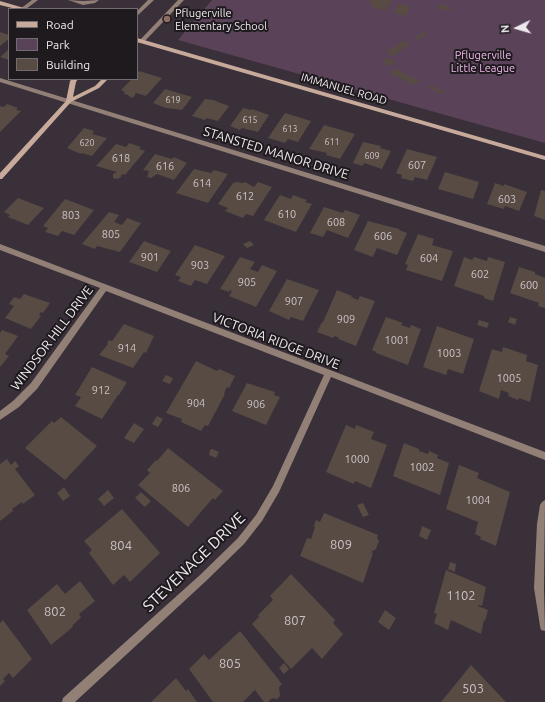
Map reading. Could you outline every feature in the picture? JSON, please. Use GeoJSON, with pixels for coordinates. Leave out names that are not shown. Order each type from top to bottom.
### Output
{"type":"FeatureCollection","features":[{"type":"Feature","properties":{"kind":"street"},"geometry":{"type":"LineString","coordinates":[[23,8],[35,0]]}},
{"type":"Feature","properties":{"kind":"street"},"geometry":{"type":"LineString","coordinates":[[71,0],[83,4],[96,0]]}},
{"type":"Feature","properties":{"kind":"street"},"geometry":{"type":"LineString","coordinates":[[138,13],[151,0]]}},
{"type":"Feature","properties":{"kind":"street"},"geometry":{"type":"LineString","coordinates":[[138,43],[181,0]]}},
{"type":"Feature","properties":{"kind":"street"},"geometry":{"type":"LineString","coordinates":[[0,3],[18,8]]}},
{"type":"Feature","properties":{"kind":"street","name":"IMMANUEL ROAD"},"geometry":{"type":"LineString","coordinates":[[138,43],[545,158]]}},
{"type":"Feature","properties":{"kind":"street","name":"STANSTED MANOR DRIVE"},"geometry":{"type":"LineString","coordinates":[[0,80],[545,249]]}},
{"type":"Feature","properties":{"kind":"street"},"geometry":{"type":"LineString","coordinates":[[69,101],[74,80]]}},
{"type":"Feature","properties":{"kind":"street"},"geometry":{"type":"LineString","coordinates":[[0,177],[69,101],[97,87],[104,80]]}},
{"type":"Feature","properties":{"kind":"street","name":"VICTORIA RIDGE DRIVE"},"geometry":{"type":"LineString","coordinates":[[0,247],[545,456]]}},
{"type":"Feature","properties":{"kind":"street","name":"WINDSOR HILL DRIVE"},"geometry":{"type":"LineString","coordinates":[[0,416],[16,404],[34,386],[104,288]]}},
{"type":"Feature","properties":{"kind":"street","name":"STEVENAGE DRIVE"},"geometry":{"type":"LineString","coordinates":[[67,702],[241,541],[259,518],[276,489],[328,374]]}},
{"type":"Feature","properties":{"kind":"street"},"geometry":{"type":"LineString","coordinates":[[545,505],[542,524],[539,588],[545,626]]}},
{"type":"Feature","properties":{"kind":"green space","name":"Pflugerville Little League"},"geometry":{"type":"Polygon","coordinates":[[[212,0],[545,0],[545,143],[178,40],[212,0]]]}},
{"type":"Feature","properties":{"kind":"building"},"geometry":{"type":"Polygon","coordinates":[[[371,0],[393,0],[386,11],[371,7],[373,4],[369,2],[371,0]]]}},
{"type":"Feature","properties":{"kind":"building"},"geometry":{"type":"Polygon","coordinates":[[[398,4],[411,7],[406,16],[393,13],[398,4]]]}},
{"type":"Feature","properties":{"kind":"building"},"geometry":{"type":"Polygon","coordinates":[[[440,4],[451,7],[449,11],[437,8],[440,4]]]}},
{"type":"Feature","properties":{"kind":"building"},"geometry":{"type":"Polygon","coordinates":[[[0,32],[8,35],[8,40],[0,46],[0,32]]]}},
{"type":"Feature","properties":{"kind":"building"},"geometry":{"type":"Polygon","coordinates":[[[424,32],[428,34],[418,40],[414,38],[424,32]]]}},
{"type":"Feature","properties":{"kind":"building"},"geometry":{"type":"Polygon","coordinates":[[[404,41],[410,44],[393,56],[386,52],[404,41]]]}},
{"type":"Feature","properties":{"kind":"building"},"geometry":{"type":"Polygon","coordinates":[[[8,50],[8,60],[0,57],[8,50]]]}},
{"type":"Feature","properties":{"kind":"building"},"geometry":{"type":"Polygon","coordinates":[[[384,59],[393,59],[394,65],[385,65],[384,59]]]}},
{"type":"Feature","properties":{"kind":"building"},"geometry":{"type":"Polygon","coordinates":[[[395,69],[420,81],[415,85],[390,73],[395,69]]]}},
{"type":"Feature","properties":{"kind":"building"},"geometry":{"type":"Polygon","coordinates":[[[139,71],[162,78],[146,96],[136,93],[133,98],[124,94],[125,92],[121,90],[131,80],[138,80],[139,71]]]}},
{"type":"Feature","properties":{"kind":"building"},"geometry":{"type":"Polygon","coordinates":[[[430,85],[445,92],[442,94],[427,87],[430,85]]]}},
{"type":"Feature","properties":{"kind":"building"},"geometry":{"type":"Polygon","coordinates":[[[165,89],[192,97],[182,110],[166,108],[153,103],[165,89]]]}},
{"type":"Feature","properties":{"kind":"building"},"geometry":{"type":"Polygon","coordinates":[[[205,99],[213,100],[229,106],[218,121],[207,118],[205,120],[192,116],[205,99]]]}},
{"type":"Feature","properties":{"kind":"building"},"geometry":{"type":"Polygon","coordinates":[[[7,104],[18,108],[16,110],[21,111],[0,132],[0,106],[4,107],[7,104]]]}},
{"type":"Feature","properties":{"kind":"building"},"geometry":{"type":"Polygon","coordinates":[[[243,108],[252,109],[269,115],[258,132],[242,128],[240,130],[230,126],[243,108]]]}},
{"type":"Feature","properties":{"kind":"building"},"geometry":{"type":"Polygon","coordinates":[[[285,113],[311,121],[298,142],[288,139],[285,143],[268,138],[285,113]]]}},
{"type":"Feature","properties":{"kind":"building"},"geometry":{"type":"Polygon","coordinates":[[[324,125],[355,134],[340,159],[326,155],[327,153],[309,149],[324,125]]]}},
{"type":"Feature","properties":{"kind":"building"},"geometry":{"type":"Polygon","coordinates":[[[84,128],[94,131],[92,134],[107,138],[92,156],[81,154],[67,148],[84,128]]]}},
{"type":"Feature","properties":{"kind":"building"},"geometry":{"type":"Polygon","coordinates":[[[363,142],[381,146],[380,148],[391,151],[382,169],[364,163],[363,166],[353,163],[363,142]]]}},
{"type":"Feature","properties":{"kind":"building"},"geometry":{"type":"Polygon","coordinates":[[[129,143],[141,147],[139,149],[145,151],[125,175],[122,174],[121,177],[117,179],[113,178],[113,174],[117,172],[96,166],[116,144],[126,147],[129,143]]]}},
{"type":"Feature","properties":{"kind":"building"},"geometry":{"type":"Polygon","coordinates":[[[407,149],[437,157],[427,180],[415,177],[413,181],[401,178],[402,175],[396,173],[407,149]]]}},
{"type":"Feature","properties":{"kind":"building"},"geometry":{"type":"Polygon","coordinates":[[[155,154],[172,159],[174,157],[187,163],[174,180],[157,174],[151,178],[147,177],[149,171],[143,170],[155,154]]]}},
{"type":"Feature","properties":{"kind":"building"},"geometry":{"type":"Polygon","coordinates":[[[194,169],[211,173],[214,170],[228,174],[208,203],[176,193],[194,169]]]}},
{"type":"Feature","properties":{"kind":"building"},"geometry":{"type":"Polygon","coordinates":[[[445,172],[479,182],[473,199],[438,189],[445,172]]]}},
{"type":"Feature","properties":{"kind":"building"},"geometry":{"type":"Polygon","coordinates":[[[245,182],[254,187],[258,182],[272,187],[253,216],[246,214],[243,218],[225,211],[228,208],[218,204],[233,183],[245,182]]]}},
{"type":"Feature","properties":{"kind":"building"},"geometry":{"type":"Polygon","coordinates":[[[495,183],[504,186],[504,184],[527,192],[519,211],[505,206],[504,209],[487,204],[495,183]]]}},
{"type":"Feature","properties":{"kind":"building"},"geometry":{"type":"Polygon","coordinates":[[[541,190],[545,191],[545,220],[534,216],[541,190]]]}},
{"type":"Feature","properties":{"kind":"building"},"geometry":{"type":"Polygon","coordinates":[[[280,195],[291,199],[293,195],[307,200],[305,202],[312,204],[296,232],[264,220],[280,195]]]}},
{"type":"Feature","properties":{"kind":"building"},"geometry":{"type":"Polygon","coordinates":[[[18,198],[44,208],[28,225],[8,217],[10,215],[4,212],[18,198]]]}},
{"type":"Feature","properties":{"kind":"building"},"geometry":{"type":"Polygon","coordinates":[[[65,199],[94,210],[74,235],[62,231],[58,236],[45,232],[48,228],[43,226],[65,199]]]}},
{"type":"Feature","properties":{"kind":"building"},"geometry":{"type":"Polygon","coordinates":[[[324,207],[343,213],[345,210],[360,215],[348,238],[327,230],[323,237],[310,233],[324,207]]]}},
{"type":"Feature","properties":{"kind":"building"},"geometry":{"type":"Polygon","coordinates":[[[109,212],[119,215],[114,222],[122,225],[127,218],[141,223],[120,252],[97,246],[95,249],[82,244],[109,212]]]}},
{"type":"Feature","properties":{"kind":"building"},"geometry":{"type":"Polygon","coordinates":[[[368,221],[399,229],[407,233],[397,255],[377,248],[373,257],[354,250],[368,221]]]}},
{"type":"Feature","properties":{"kind":"building"},"geometry":{"type":"Polygon","coordinates":[[[418,234],[434,239],[432,245],[453,251],[442,281],[406,270],[408,265],[405,264],[418,234]]]}},
{"type":"Feature","properties":{"kind":"building"},"geometry":{"type":"Polygon","coordinates":[[[144,241],[171,251],[157,272],[129,262],[144,241]]]}},
{"type":"Feature","properties":{"kind":"building"},"geometry":{"type":"Polygon","coordinates":[[[250,241],[254,245],[247,248],[243,244],[250,241]]]}},
{"type":"Feature","properties":{"kind":"building"},"geometry":{"type":"Polygon","coordinates":[[[195,245],[225,256],[207,284],[195,280],[191,286],[178,281],[181,277],[175,275],[195,245]]]}},
{"type":"Feature","properties":{"kind":"building"},"geometry":{"type":"Polygon","coordinates":[[[240,257],[255,262],[250,269],[258,272],[262,265],[277,271],[256,307],[229,296],[232,291],[230,290],[229,292],[220,289],[240,257]]]}},
{"type":"Feature","properties":{"kind":"building"},"geometry":{"type":"Polygon","coordinates":[[[464,257],[472,260],[474,257],[487,261],[488,257],[505,262],[493,301],[484,298],[484,296],[454,286],[464,257]]]}},
{"type":"Feature","properties":{"kind":"building"},"geometry":{"type":"Polygon","coordinates":[[[519,267],[535,272],[535,274],[545,278],[545,308],[538,306],[539,303],[510,293],[519,267]]]}},
{"type":"Feature","properties":{"kind":"building"},"geometry":{"type":"Polygon","coordinates":[[[287,279],[319,290],[303,321],[291,317],[289,320],[269,311],[287,279]]]}},
{"type":"Feature","properties":{"kind":"building"},"geometry":{"type":"Polygon","coordinates":[[[337,290],[358,300],[360,296],[375,301],[356,346],[338,339],[339,338],[335,336],[333,338],[317,332],[337,290]]]}},
{"type":"Feature","properties":{"kind":"building"},"geometry":{"type":"Polygon","coordinates":[[[24,294],[50,303],[43,313],[41,312],[39,315],[41,316],[31,329],[5,318],[14,306],[9,304],[14,297],[20,299],[24,294]]]}},
{"type":"Feature","properties":{"kind":"building"},"geometry":{"type":"Polygon","coordinates":[[[386,317],[403,323],[401,325],[410,328],[411,325],[421,329],[408,365],[376,353],[372,350],[386,317]]]}},
{"type":"Feature","properties":{"kind":"building"},"geometry":{"type":"Polygon","coordinates":[[[510,317],[517,319],[515,325],[508,322],[510,317]]]}},
{"type":"Feature","properties":{"kind":"building"},"geometry":{"type":"Polygon","coordinates":[[[479,320],[489,323],[487,328],[477,325],[479,320]]]}},
{"type":"Feature","properties":{"kind":"building"},"geometry":{"type":"Polygon","coordinates":[[[124,324],[154,336],[146,353],[144,352],[133,368],[99,355],[108,344],[107,343],[109,340],[112,341],[124,324]]]}},
{"type":"Feature","properties":{"kind":"building"},"geometry":{"type":"Polygon","coordinates":[[[437,326],[474,339],[463,374],[448,369],[446,375],[423,367],[437,326]]]}},
{"type":"Feature","properties":{"kind":"building"},"geometry":{"type":"Polygon","coordinates":[[[2,330],[18,336],[5,354],[9,356],[0,367],[0,333],[2,330]]]}},
{"type":"Feature","properties":{"kind":"building"},"geometry":{"type":"Polygon","coordinates":[[[503,347],[527,355],[526,361],[538,365],[530,402],[519,398],[518,400],[508,396],[509,393],[501,390],[499,399],[479,391],[492,349],[502,352],[503,347]]]}},
{"type":"Feature","properties":{"kind":"building"},"geometry":{"type":"Polygon","coordinates":[[[196,361],[217,371],[219,369],[235,376],[229,388],[227,387],[224,393],[225,394],[208,426],[205,425],[201,431],[181,422],[182,419],[166,413],[196,361]]]}},
{"type":"Feature","properties":{"kind":"building"},"geometry":{"type":"Polygon","coordinates":[[[92,367],[126,382],[119,395],[102,419],[75,406],[81,397],[75,395],[92,367]]]}},
{"type":"Feature","properties":{"kind":"building"},"geometry":{"type":"Polygon","coordinates":[[[166,375],[173,378],[170,384],[162,381],[166,375]]]}},
{"type":"Feature","properties":{"kind":"building"},"geometry":{"type":"Polygon","coordinates":[[[247,383],[275,392],[274,395],[280,397],[266,425],[232,411],[247,383]]]}},
{"type":"Feature","properties":{"kind":"building"},"geometry":{"type":"Polygon","coordinates":[[[157,416],[163,419],[158,427],[152,424],[157,416]]]}},
{"type":"Feature","properties":{"kind":"building"},"geometry":{"type":"Polygon","coordinates":[[[61,417],[97,446],[65,480],[25,448],[52,421],[54,423],[61,417]]]}},
{"type":"Feature","properties":{"kind":"building"},"geometry":{"type":"Polygon","coordinates":[[[134,423],[144,429],[134,443],[124,438],[134,423]]]}},
{"type":"Feature","properties":{"kind":"building"},"geometry":{"type":"Polygon","coordinates":[[[346,425],[355,429],[356,425],[374,432],[371,439],[387,445],[371,488],[355,481],[354,484],[326,472],[346,425]]]}},
{"type":"Feature","properties":{"kind":"building"},"geometry":{"type":"Polygon","coordinates":[[[404,443],[419,449],[419,451],[428,454],[429,451],[438,455],[437,458],[449,463],[440,495],[393,476],[404,443]]]}},
{"type":"Feature","properties":{"kind":"building"},"geometry":{"type":"Polygon","coordinates":[[[168,448],[223,491],[215,500],[213,498],[188,527],[138,485],[150,473],[147,470],[168,448]]]}},
{"type":"Feature","properties":{"kind":"building"},"geometry":{"type":"Polygon","coordinates":[[[212,449],[219,452],[216,458],[209,455],[210,450],[212,449]]]}},
{"type":"Feature","properties":{"kind":"building"},"geometry":{"type":"Polygon","coordinates":[[[7,459],[11,465],[15,461],[19,466],[15,469],[35,495],[23,504],[22,502],[12,509],[13,511],[0,521],[0,464],[7,459]]]}},
{"type":"Feature","properties":{"kind":"building"},"geometry":{"type":"Polygon","coordinates":[[[459,465],[479,473],[477,478],[510,492],[496,546],[480,539],[481,537],[475,534],[478,522],[446,509],[459,465]]]}},
{"type":"Feature","properties":{"kind":"building"},"geometry":{"type":"Polygon","coordinates":[[[64,487],[70,496],[63,501],[57,493],[64,487]]]}},
{"type":"Feature","properties":{"kind":"building"},"geometry":{"type":"Polygon","coordinates":[[[108,490],[114,498],[104,506],[98,499],[108,490]]]}},
{"type":"Feature","properties":{"kind":"building"},"geometry":{"type":"Polygon","coordinates":[[[141,492],[151,501],[145,507],[135,498],[141,492]]]}},
{"type":"Feature","properties":{"kind":"building"},"geometry":{"type":"Polygon","coordinates":[[[363,503],[369,515],[363,517],[357,505],[363,503]]]}},
{"type":"Feature","properties":{"kind":"building"},"geometry":{"type":"Polygon","coordinates":[[[122,509],[160,553],[130,582],[124,575],[113,585],[89,553],[92,550],[84,541],[122,509]]]}},
{"type":"Feature","properties":{"kind":"building"},"geometry":{"type":"Polygon","coordinates":[[[324,513],[378,535],[377,538],[379,541],[376,549],[371,552],[373,553],[363,583],[300,556],[307,538],[311,539],[316,520],[320,522],[324,513]]]}},
{"type":"Feature","properties":{"kind":"building"},"geometry":{"type":"Polygon","coordinates":[[[422,526],[431,530],[427,540],[419,536],[422,526]]]}},
{"type":"Feature","properties":{"kind":"building"},"geometry":{"type":"Polygon","coordinates":[[[450,562],[456,564],[455,572],[448,569],[450,562]]]}},
{"type":"Feature","properties":{"kind":"building"},"geometry":{"type":"Polygon","coordinates":[[[446,570],[486,587],[482,606],[478,606],[488,610],[481,634],[451,620],[448,630],[434,623],[437,614],[434,613],[446,570]]]}},
{"type":"Feature","properties":{"kind":"building"},"geometry":{"type":"Polygon","coordinates":[[[291,574],[335,620],[333,623],[343,634],[322,659],[312,648],[291,669],[252,624],[259,617],[258,615],[273,600],[270,596],[291,574]]]}},
{"type":"Feature","properties":{"kind":"building"},"geometry":{"type":"Polygon","coordinates":[[[80,581],[95,601],[79,614],[81,617],[72,626],[73,627],[51,645],[27,610],[57,584],[65,594],[80,581]]]}},
{"type":"Feature","properties":{"kind":"building"},"geometry":{"type":"Polygon","coordinates":[[[385,610],[396,618],[389,630],[378,622],[385,610]]]}},
{"type":"Feature","properties":{"kind":"building"},"geometry":{"type":"Polygon","coordinates":[[[3,620],[32,659],[13,678],[9,673],[3,679],[5,681],[0,686],[0,623],[3,620]]]}},
{"type":"Feature","properties":{"kind":"building"},"geometry":{"type":"Polygon","coordinates":[[[240,631],[282,684],[279,687],[280,696],[276,700],[275,698],[268,702],[264,702],[255,690],[243,702],[213,702],[189,669],[204,654],[209,660],[240,631]]]}},
{"type":"Feature","properties":{"kind":"building"},"geometry":{"type":"Polygon","coordinates":[[[284,663],[289,669],[284,674],[279,668],[284,663]]]}},
{"type":"Feature","properties":{"kind":"building"},"geometry":{"type":"Polygon","coordinates":[[[471,665],[506,702],[441,702],[471,665]]]}},
{"type":"Feature","properties":{"kind":"building"},"geometry":{"type":"Polygon","coordinates":[[[176,678],[186,691],[188,689],[197,702],[151,702],[176,678]]]}},
{"type":"Feature","properties":{"kind":"place","name":"Pflugerville Elementary School"},"geometry":{"type":"Point","coordinates":[167,19]}}]}
